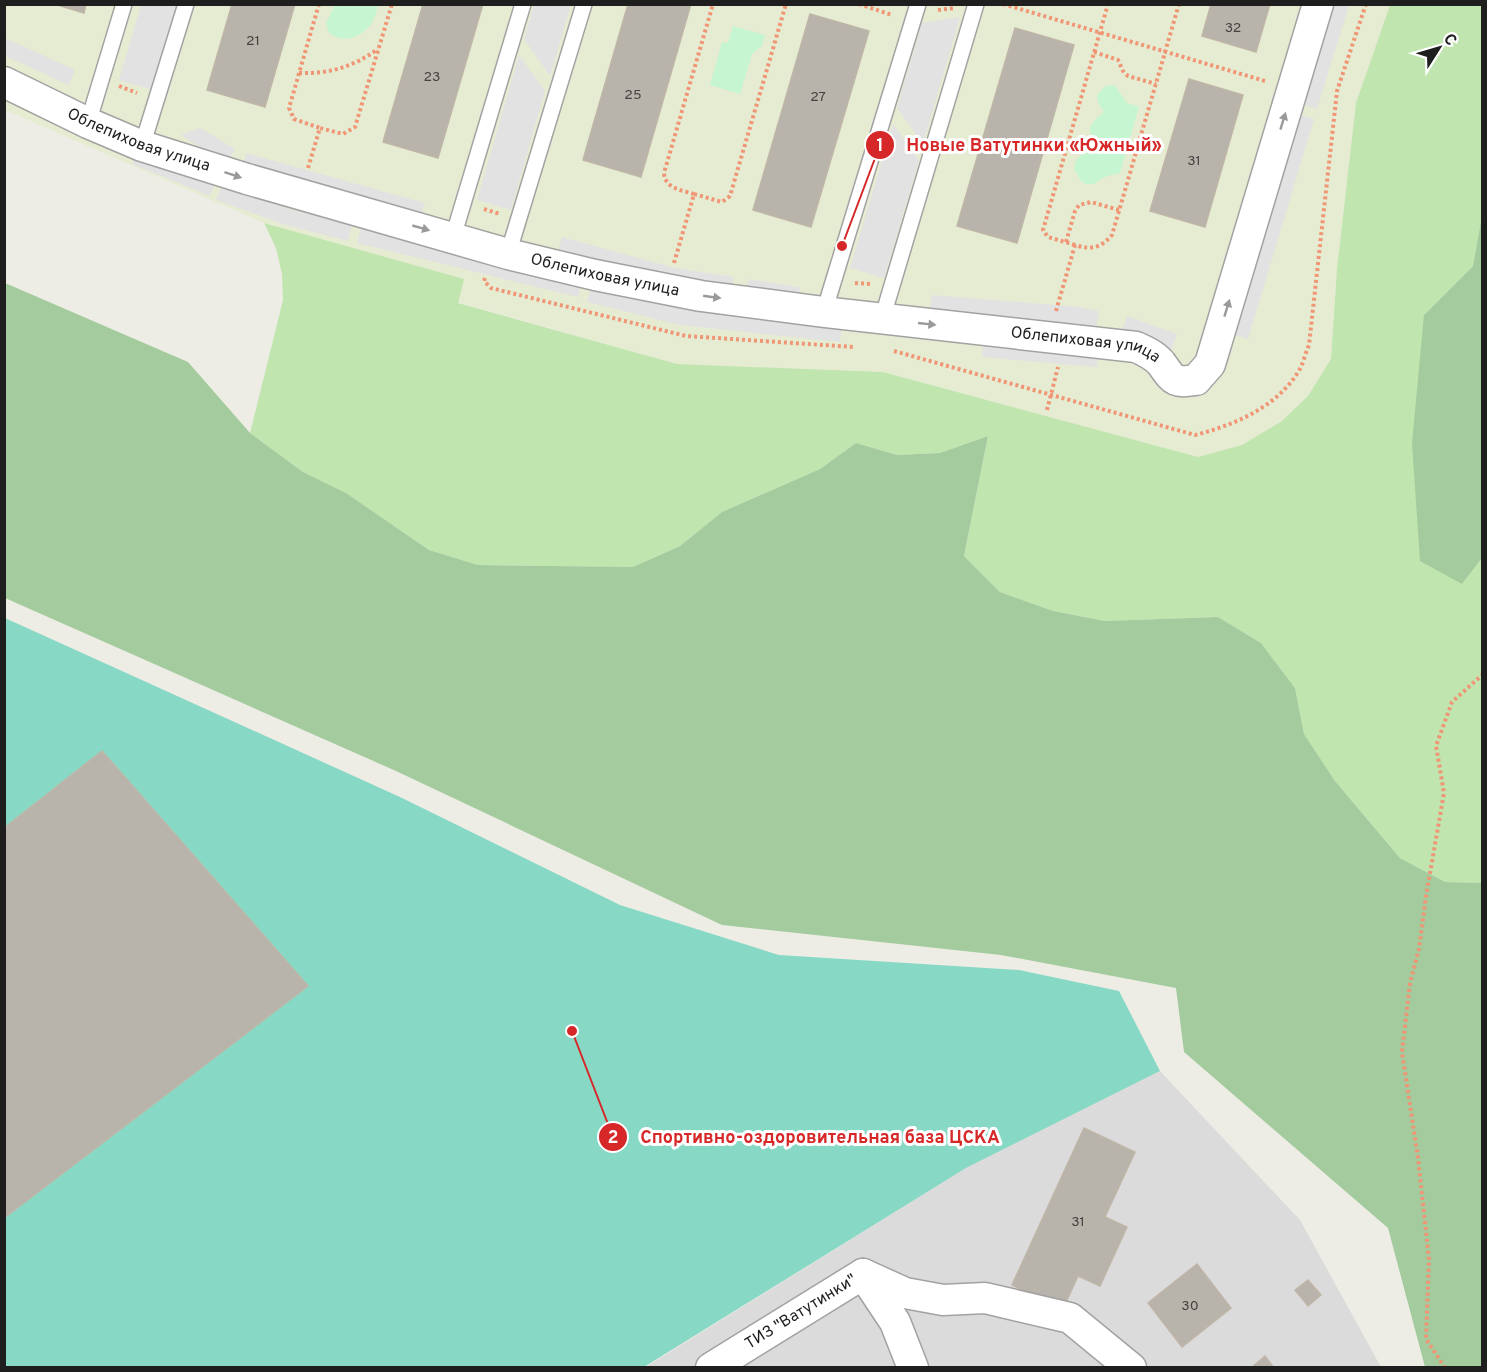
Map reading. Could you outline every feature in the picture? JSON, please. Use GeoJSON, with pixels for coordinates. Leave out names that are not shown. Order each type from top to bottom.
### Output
{"type":"FeatureCollection","features":[{"type":"Feature","properties":{"kind":"street"},"geometry":{"type":"LineString","coordinates":[[1292,90],[1318,4]]}},
{"type":"Feature","properties":{"kind":"street","name":"Облепиховая улица"},"geometry":{"type":"LineString","coordinates":[[4,82],[88,123],[142,146],[247,179],[508,254],[595,275],[701,296],[1136,347],[1152,356],[1160,363],[1167,375],[1179,382],[1196,380],[1210,364],[1292,90]]}},
{"type":"Feature","properties":{"kind":"street"},"geometry":{"type":"LineString","coordinates":[[862,1274],[905,1293],[943,1300],[985,1298],[1070,1318],[1131,1368]]}},
{"type":"Feature","properties":{"kind":"street","name":"ТИЗ \"Ватутинки\""},"geometry":{"type":"LineString","coordinates":[[711,1368],[862,1274],[895,1322],[913,1368]]}},
{"type":"Feature","properties":{"kind":"lane"},"geometry":{"type":"LineString","coordinates":[[88,123],[124,4]]}},
{"type":"Feature","properties":{"kind":"lane"},"geometry":{"type":"LineString","coordinates":[[142,146],[186,4]]}},
{"type":"Feature","properties":{"kind":"lane"},"geometry":{"type":"LineString","coordinates":[[453,237],[523,4]]}},
{"type":"Feature","properties":{"kind":"lane"},"geometry":{"type":"LineString","coordinates":[[508,254],[584,4]]}},
{"type":"Feature","properties":{"kind":"lane"},"geometry":{"type":"LineString","coordinates":[[824,312],[918,4]]}},
{"type":"Feature","properties":{"kind":"lane"},"geometry":{"type":"LineString","coordinates":[[882,319],[976,4]]}},
{"type":"Feature","properties":{"kind":"path"},"geometry":{"type":"LineString","coordinates":[[319,4],[289,108],[290,113],[298,121],[343,134],[355,127],[392,4]]}},
{"type":"Feature","properties":{"kind":"path"},"geometry":{"type":"LineString","coordinates":[[713,4],[664,179],[670,186],[722,202],[730,196],[786,4]]}},
{"type":"Feature","properties":{"kind":"path"},"geometry":{"type":"LineString","coordinates":[[859,4],[913,20]]}},
{"type":"Feature","properties":{"kind":"path"},"geometry":{"type":"LineString","coordinates":[[1003,4],[1292,90]]}},
{"type":"Feature","properties":{"kind":"path"},"geometry":{"type":"LineString","coordinates":[[1108,4],[1043,231],[1048,237],[1087,249],[1095,248],[1112,236],[1179,4]]}},
{"type":"Feature","properties":{"kind":"path"},"geometry":{"type":"LineString","coordinates":[[299,73],[333,71],[365,58],[379,48]]}},
{"type":"Feature","properties":{"kind":"path"},"geometry":{"type":"LineString","coordinates":[[1095,52],[1118,60],[1128,76],[1156,84]]}},
{"type":"Feature","properties":{"kind":"path"},"geometry":{"type":"LineString","coordinates":[[101,80],[156,100]]}},
{"type":"Feature","properties":{"kind":"path"},"geometry":{"type":"LineString","coordinates":[[301,194],[320,128]]}},
{"type":"Feature","properties":{"kind":"path"},"geometry":{"type":"LineString","coordinates":[[666,289],[694,194]]}},
{"type":"Feature","properties":{"kind":"path"},"geometry":{"type":"LineString","coordinates":[[1066,242],[1079,205],[1091,202],[1119,210]]}},
{"type":"Feature","properties":{"kind":"path"},"geometry":{"type":"LineString","coordinates":[[463,203],[519,219]]}},
{"type":"Feature","properties":{"kind":"path"},"geometry":{"type":"LineString","coordinates":[[1047,410],[1056,338],[1075,245]]}},
{"type":"Feature","properties":{"kind":"path"},"geometry":{"type":"LineString","coordinates":[[833,282],[892,286]]}},
{"type":"Feature","properties":{"kind":"path"},"geometry":{"type":"LineString","coordinates":[[1445,1368],[1426,1339],[1430,1259],[1402,1052],[1410,983],[1419,949],[1444,793],[1436,746],[1452,702],[1482,675]]}},
{"type":"Feature","properties":{"kind":"shaded area"},"geometry":{"type":"Polygon","coordinates":[[[141,5],[177,5],[153,90],[119,80],[141,5]]]}},
{"type":"Feature","properties":{"kind":"shaded area"},"geometry":{"type":"Polygon","coordinates":[[[534,5],[571,5],[550,76],[524,39],[534,5]]]}},
{"type":"Feature","properties":{"kind":"shaded area"},"geometry":{"type":"Polygon","coordinates":[[[1331,5],[1349,5],[1317,109],[1301,104],[1331,5]]]}},
{"type":"Feature","properties":{"kind":"shaded area"},"geometry":{"type":"Polygon","coordinates":[[[960,17],[923,144],[897,108],[922,23],[960,17]]]}},
{"type":"Feature","properties":{"kind":"shaded area"},"geometry":{"type":"Polygon","coordinates":[[[5,38],[75,70],[69,85],[5,56],[5,38]]]}},
{"type":"Feature","properties":{"kind":"shaded area"},"geometry":{"type":"Polygon","coordinates":[[[519,55],[545,91],[511,210],[477,200],[519,55]]]}},
{"type":"Feature","properties":{"kind":"shaded area"},"geometry":{"type":"Polygon","coordinates":[[[1298,114],[1314,119],[1248,339],[1232,334],[1298,114]]]}},
{"type":"Feature","properties":{"kind":"shaded area"},"geometry":{"type":"Polygon","coordinates":[[[893,124],[919,160],[884,278],[850,268],[893,124]]]}},
{"type":"Feature","properties":{"kind":"shaded area"},"geometry":{"type":"Polygon","coordinates":[[[200,128],[235,149],[226,164],[181,135],[200,128]]]}},
{"type":"Feature","properties":{"kind":"shaded area"},"geometry":{"type":"Polygon","coordinates":[[[139,148],[216,181],[210,196],[132,164],[139,148]]]}},
{"type":"Feature","properties":{"kind":"shaded area"},"geometry":{"type":"Polygon","coordinates":[[[246,153],[425,203],[420,219],[242,169],[246,153]]]}},
{"type":"Feature","properties":{"kind":"shaded area"},"geometry":{"type":"Polygon","coordinates":[[[222,185],[289,209],[352,225],[348,241],[286,225],[216,200],[222,185]]]}},
{"type":"Feature","properties":{"kind":"shaded area"},"geometry":{"type":"Polygon","coordinates":[[[361,227],[582,281],[578,297],[357,243],[361,227]]]}},
{"type":"Feature","properties":{"kind":"shaded area"},"geometry":{"type":"Polygon","coordinates":[[[562,237],[675,268],[734,277],[731,293],[558,253],[562,237]]]}},
{"type":"Feature","properties":{"kind":"shaded area"},"geometry":{"type":"Polygon","coordinates":[[[748,279],[800,287],[798,304],[745,296],[748,279]]]}},
{"type":"Feature","properties":{"kind":"shaded area"},"geometry":{"type":"Polygon","coordinates":[[[591,286],[688,310],[842,326],[840,342],[680,325],[587,302],[591,286]]]}},
{"type":"Feature","properties":{"kind":"shaded area"},"geometry":{"type":"Polygon","coordinates":[[[932,295],[1080,307],[1099,311],[1096,328],[1077,324],[930,312],[932,295]]]}},
{"type":"Feature","properties":{"kind":"shaded area"},"geometry":{"type":"Polygon","coordinates":[[[1127,316],[1177,334],[1172,349],[1122,332],[1127,316]]]}},
{"type":"Feature","properties":{"kind":"shaded area"},"geometry":{"type":"Polygon","coordinates":[[[983,343],[1098,352],[1097,367],[982,357],[983,343]]]}},
{"type":"Feature","properties":{"kind":"shaded area"},"geometry":{"type":"Polygon","coordinates":[[[5,618],[400,797],[620,905],[779,955],[1019,970],[1119,991],[1160,1071],[966,1168],[644,1367],[5,1368],[5,618]]]}},
{"type":"Feature","properties":{"kind":"shaded area"},"geometry":{"type":"Polygon","coordinates":[[[1160,1071],[1300,1220],[1381,1367],[644,1368],[966,1168],[1160,1071]]]}},
{"type":"Feature","properties":{"kind":"green space"},"geometry":{"type":"Polygon","coordinates":[[[5,5],[1390,5],[1356,103],[1337,269],[1331,359],[1308,396],[1282,421],[1242,445],[1198,457],[883,372],[677,364],[457,302],[463,279],[264,223],[5,110],[5,5]]]}},
{"type":"Feature","properties":{"kind":"green space"},"geometry":{"type":"Polygon","coordinates":[[[335,5],[377,5],[373,21],[368,28],[361,34],[345,39],[329,33],[326,23],[335,5]]]}},
{"type":"Feature","properties":{"kind":"green space"},"geometry":{"type":"Polygon","coordinates":[[[1390,5],[1482,5],[1482,215],[1473,266],[1424,315],[1462,584],[1482,558],[1482,883],[1445,882],[1400,858],[1335,781],[1304,734],[1295,688],[1261,643],[1218,617],[1105,621],[1053,611],[1000,592],[964,556],[988,436],[940,453],[897,455],[856,443],[820,469],[722,512],[680,546],[633,567],[478,565],[429,550],[346,493],[303,472],[250,433],[283,300],[282,274],[276,248],[264,223],[464,279],[458,303],[677,364],[883,372],[1198,457],[1242,445],[1282,421],[1308,396],[1331,359],[1337,269],[1356,103],[1390,5]]]}},
{"type":"Feature","properties":{"kind":"green space"},"geometry":{"type":"Polygon","coordinates":[[[733,26],[765,35],[762,46],[752,54],[740,94],[710,85],[722,42],[728,43],[733,26]]]}},
{"type":"Feature","properties":{"kind":"green space"},"geometry":{"type":"Polygon","coordinates":[[[1115,86],[1127,103],[1139,107],[1120,173],[1104,177],[1094,184],[1086,184],[1081,181],[1074,169],[1076,160],[1084,153],[1100,151],[1090,130],[1095,120],[1104,112],[1097,95],[1104,87],[1115,86]]]}},
{"type":"Feature","properties":{"kind":"green space"},"geometry":{"type":"Polygon","coordinates":[[[1482,215],[1482,558],[1462,584],[1420,561],[1412,443],[1424,315],[1473,266],[1482,215]]]}},
{"type":"Feature","properties":{"kind":"green space"},"geometry":{"type":"Polygon","coordinates":[[[5,283],[188,362],[250,433],[303,472],[346,493],[429,550],[478,565],[633,567],[680,546],[722,512],[820,469],[856,443],[897,455],[940,453],[988,436],[964,556],[1000,592],[1053,611],[1105,621],[1218,617],[1261,643],[1295,688],[1304,734],[1335,781],[1400,858],[1445,882],[1482,883],[1482,1367],[1425,1367],[1388,1228],[1184,1052],[1176,988],[1001,955],[722,925],[396,771],[5,598],[5,283]]]}},
{"type":"Feature","properties":{"kind":"building"},"geometry":{"type":"Polygon","coordinates":[[[54,4],[86,4],[84,13],[54,4]]]}},
{"type":"Feature","properties":{"kind":"building"},"geometry":{"type":"Polygon","coordinates":[[[232,4],[295,4],[265,107],[207,90],[232,4]]]}},
{"type":"Feature","properties":{"kind":"building"},"geometry":{"type":"Polygon","coordinates":[[[423,4],[483,4],[438,158],[383,142],[423,4]]]}},
{"type":"Feature","properties":{"kind":"building"},"geometry":{"type":"Polygon","coordinates":[[[628,4],[691,4],[641,177],[583,160],[628,4]]]}},
{"type":"Feature","properties":{"kind":"building"},"geometry":{"type":"Polygon","coordinates":[[[1211,4],[1270,4],[1256,52],[1202,36],[1211,4]]]}},
{"type":"Feature","properties":{"kind":"building"},"geometry":{"type":"Polygon","coordinates":[[[810,14],[869,31],[811,227],[753,210],[810,14]]]}},
{"type":"Feature","properties":{"kind":"building"},"geometry":{"type":"Polygon","coordinates":[[[1015,28],[1074,45],[1017,243],[957,226],[1015,28]]]}},
{"type":"Feature","properties":{"kind":"building"},"geometry":{"type":"Polygon","coordinates":[[[1189,79],[1243,95],[1205,227],[1150,211],[1189,79]]]}},
{"type":"Feature","properties":{"kind":"building"},"geometry":{"type":"Polygon","coordinates":[[[102,751],[308,986],[4,1218],[4,828],[102,751]]]}},
{"type":"Feature","properties":{"kind":"building"},"geometry":{"type":"Polygon","coordinates":[[[1084,1128],[1135,1152],[1105,1217],[1127,1227],[1100,1286],[1078,1276],[1063,1309],[1012,1285],[1084,1128]]]}},
{"type":"Feature","properties":{"kind":"building"},"geometry":{"type":"Polygon","coordinates":[[[1197,1264],[1231,1308],[1182,1347],[1148,1303],[1197,1264]]]}},
{"type":"Feature","properties":{"kind":"building"},"geometry":{"type":"Polygon","coordinates":[[[1308,1280],[1321,1295],[1308,1306],[1295,1290],[1308,1280]]]}},
{"type":"Feature","properties":{"kind":"building"},"geometry":{"type":"Polygon","coordinates":[[[1265,1356],[1274,1368],[1251,1368],[1265,1356]]]}},
{"type":"Feature","properties":{"kind":"place","name":"Новые Ватутинки «Южный»"},"geometry":{"type":"Point","coordinates":[842,246]}},
{"type":"Feature","properties":{"kind":"place","name":"Спортивно-оздоровительная база ЦСКА"},"geometry":{"type":"Point","coordinates":[572,1031]}}]}
